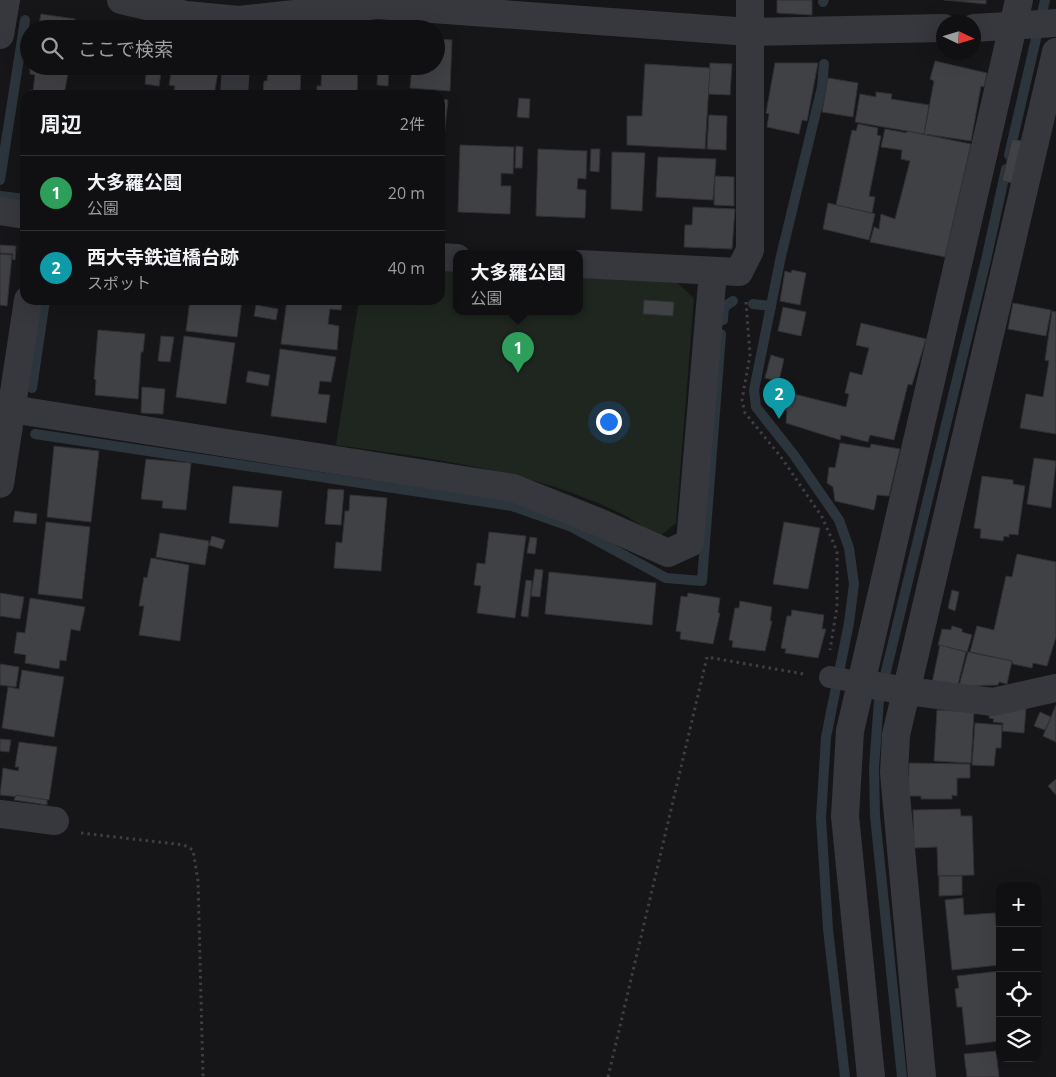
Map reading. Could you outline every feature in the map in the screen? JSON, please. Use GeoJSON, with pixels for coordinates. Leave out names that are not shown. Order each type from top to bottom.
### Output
{"type":"FeatureCollection","features":[{"type":"Feature","properties":{"kind":"street"},"geometry":{"type":"LineString","coordinates":[[0,34],[6,0]]}},
{"type":"Feature","properties":{"kind":"street"},"geometry":{"type":"LineString","coordinates":[[122,0],[186,8],[225,20]]}},
{"type":"Feature","properties":{"kind":"street"},"geometry":{"type":"LineString","coordinates":[[583,264],[739,272],[750,250],[750,0]]}},
{"type":"Feature","properties":{"kind":"street"},"geometry":{"type":"LineString","coordinates":[[871,1077],[845,816],[850,731],[1004,56],[1019,26],[1019,0]]}},
{"type":"Feature","properties":{"kind":"street"},"geometry":{"type":"LineString","coordinates":[[267,20],[377,5],[750,32],[936,28]]}},
{"type":"Feature","properties":{"kind":"street"},"geometry":{"type":"LineString","coordinates":[[981,28],[1055,23]]}},
{"type":"Feature","properties":{"kind":"street"},"geometry":{"type":"LineString","coordinates":[[862,683],[1056,52]]}},
{"type":"Feature","properties":{"kind":"street"},"geometry":{"type":"LineString","coordinates":[[234,90],[235,75]]}},
{"type":"Feature","properties":{"kind":"street"},"geometry":{"type":"LineString","coordinates":[[0,211],[20,214]]}},
{"type":"Feature","properties":{"kind":"street"},"geometry":{"type":"LineString","coordinates":[[12,410],[513,488],[668,553],[690,544],[713,271]]}},
{"type":"Feature","properties":{"kind":"street"},"geometry":{"type":"LineString","coordinates":[[0,484],[27,305]]}},
{"type":"Feature","properties":{"kind":"street"},"geometry":{"type":"LineString","coordinates":[[862,683],[993,702],[1056,688]]}},
{"type":"Feature","properties":{"kind":"street"},"geometry":{"type":"LineString","coordinates":[[862,683],[896,735],[894,773],[922,1077]]}},
{"type":"Feature","properties":{"kind":"street"},"geometry":{"type":"LineString","coordinates":[[0,814],[55,821]]}},
{"type":"Feature","properties":{"kind":"path"},"geometry":{"type":"LineString","coordinates":[[608,1077],[706,657],[862,683],[837,607],[837,551],[822,517],[781,457],[744,413],[742,400],[750,355],[749,330],[739,272]]}},
{"type":"Feature","properties":{"kind":"path"},"geometry":{"type":"LineString","coordinates":[[55,821],[60,830],[184,845],[193,850],[198,881],[203,1077]]}},
{"type":"Feature","properties":{"kind":"shaded area"},"geometry":{"type":"Polygon","coordinates":[[[445,271],[453,272],[453,315],[583,315],[583,277],[675,281],[694,298],[676,523],[659,537],[628,517],[555,487],[483,468],[336,445],[358,305],[445,305],[445,271]]]}},
{"type":"Feature","properties":{"kind":"building"},"geometry":{"type":"Polygon","coordinates":[[[777,0],[812,0],[812,15],[777,13],[777,0]]]}},
{"type":"Feature","properties":{"kind":"building"},"geometry":{"type":"Polygon","coordinates":[[[944,0],[986,0],[986,4],[944,0]]]}},
{"type":"Feature","properties":{"kind":"building"},"geometry":{"type":"Polygon","coordinates":[[[41,14],[75,19],[75,20],[40,20],[41,14]]]}},
{"type":"Feature","properties":{"kind":"building"},"geometry":{"type":"Polygon","coordinates":[[[445,40],[452,40],[450,91],[410,88],[411,75],[445,75],[445,40]]]}},
{"type":"Feature","properties":{"kind":"building"},"geometry":{"type":"Polygon","coordinates":[[[935,61],[987,73],[984,87],[981,86],[971,141],[924,134],[934,81],[930,79],[935,61]]]}},
{"type":"Feature","properties":{"kind":"building"},"geometry":{"type":"Polygon","coordinates":[[[710,63],[732,64],[730,95],[708,94],[710,63]]]}},
{"type":"Feature","properties":{"kind":"building"},"geometry":{"type":"Polygon","coordinates":[[[775,63],[818,63],[807,121],[802,120],[799,134],[767,127],[769,114],[766,113],[775,63]]]}},
{"type":"Feature","properties":{"kind":"building"},"geometry":{"type":"Polygon","coordinates":[[[645,64],[710,68],[705,149],[627,145],[627,116],[642,116],[645,64]]]}},
{"type":"Feature","properties":{"kind":"building"},"geometry":{"type":"Polygon","coordinates":[[[35,75],[68,75],[65,90],[33,90],[35,75]]]}},
{"type":"Feature","properties":{"kind":"building"},"geometry":{"type":"Polygon","coordinates":[[[146,75],[161,75],[159,86],[145,84],[146,75]]]}},
{"type":"Feature","properties":{"kind":"building"},"geometry":{"type":"Polygon","coordinates":[[[171,75],[217,75],[215,90],[174,90],[175,86],[169,85],[171,75]]]}},
{"type":"Feature","properties":{"kind":"building"},"geometry":{"type":"Polygon","coordinates":[[[267,75],[301,75],[300,90],[263,90],[264,81],[267,81],[267,75]]]}},
{"type":"Feature","properties":{"kind":"building"},"geometry":{"type":"Polygon","coordinates":[[[322,75],[358,75],[357,90],[317,90],[317,86],[321,86],[322,75]]]}},
{"type":"Feature","properties":{"kind":"building"},"geometry":{"type":"Polygon","coordinates":[[[378,75],[389,75],[388,86],[377,85],[378,75]]]}},
{"type":"Feature","properties":{"kind":"building"},"geometry":{"type":"Polygon","coordinates":[[[828,78],[858,83],[853,117],[822,112],[828,78]]]}},
{"type":"Feature","properties":{"kind":"building"},"geometry":{"type":"Polygon","coordinates":[[[876,92],[892,94],[891,99],[929,105],[924,134],[855,122],[860,94],[876,97],[876,92]]]}},
{"type":"Feature","properties":{"kind":"building"},"geometry":{"type":"Polygon","coordinates":[[[519,98],[530,99],[529,118],[517,117],[519,98]]]}},
{"type":"Feature","properties":{"kind":"building"},"geometry":{"type":"Polygon","coordinates":[[[445,100],[448,100],[445,128],[445,100]]]}},
{"type":"Feature","properties":{"kind":"building"},"geometry":{"type":"Polygon","coordinates":[[[709,115],[727,116],[726,150],[707,149],[709,115]]]}},
{"type":"Feature","properties":{"kind":"building"},"geometry":{"type":"Polygon","coordinates":[[[858,124],[878,128],[877,135],[881,136],[869,196],[875,197],[872,213],[836,205],[852,130],[856,131],[858,124]]]}},
{"type":"Feature","properties":{"kind":"building"},"geometry":{"type":"Polygon","coordinates":[[[885,129],[907,133],[907,131],[971,144],[945,257],[870,242],[874,227],[879,229],[881,214],[895,219],[910,161],[901,159],[902,150],[881,147],[885,129]]]}},
{"type":"Feature","properties":{"kind":"building"},"geometry":{"type":"Polygon","coordinates":[[[1012,139],[1022,141],[1013,183],[1002,181],[1012,139]]]}},
{"type":"Feature","properties":{"kind":"building"},"geometry":{"type":"Polygon","coordinates":[[[460,145],[514,147],[513,174],[501,173],[501,186],[511,186],[510,214],[458,212],[460,145]]]}},
{"type":"Feature","properties":{"kind":"building"},"geometry":{"type":"Polygon","coordinates":[[[516,146],[523,147],[522,168],[515,168],[516,146]]]}},
{"type":"Feature","properties":{"kind":"building"},"geometry":{"type":"Polygon","coordinates":[[[538,149],[587,151],[586,179],[578,178],[577,189],[586,190],[585,218],[536,216],[538,149]]]}},
{"type":"Feature","properties":{"kind":"building"},"geometry":{"type":"Polygon","coordinates":[[[591,149],[600,149],[599,172],[590,171],[591,149]]]}},
{"type":"Feature","properties":{"kind":"building"},"geometry":{"type":"Polygon","coordinates":[[[612,152],[645,153],[642,211],[611,209],[612,152]]]}},
{"type":"Feature","properties":{"kind":"building"},"geometry":{"type":"Polygon","coordinates":[[[658,157],[716,159],[713,200],[656,197],[658,157]]]}},
{"type":"Feature","properties":{"kind":"building"},"geometry":{"type":"Polygon","coordinates":[[[715,176],[734,177],[734,206],[714,205],[715,176]]]}},
{"type":"Feature","properties":{"kind":"building"},"geometry":{"type":"Polygon","coordinates":[[[828,203],[875,214],[869,240],[823,229],[828,203]]]}},
{"type":"Feature","properties":{"kind":"building"},"geometry":{"type":"Polygon","coordinates":[[[693,207],[735,209],[732,249],[684,247],[685,225],[692,225],[693,207]]]}},
{"type":"Feature","properties":{"kind":"building"},"geometry":{"type":"Polygon","coordinates":[[[0,245],[16,246],[15,260],[12,259],[13,254],[0,253],[0,245]]]}},
{"type":"Feature","properties":{"kind":"building"},"geometry":{"type":"Polygon","coordinates":[[[0,254],[12,255],[7,306],[0,305],[0,254]]]}},
{"type":"Feature","properties":{"kind":"building"},"geometry":{"type":"Polygon","coordinates":[[[792,270],[806,273],[800,305],[780,301],[785,271],[791,273],[792,270]]]}},
{"type":"Feature","properties":{"kind":"building"},"geometry":{"type":"Polygon","coordinates":[[[644,300],[674,302],[673,316],[643,314],[644,300]]]}},
{"type":"Feature","properties":{"kind":"building"},"geometry":{"type":"Polygon","coordinates":[[[1013,303],[1051,310],[1046,336],[1008,329],[1013,303]]]}},
{"type":"Feature","properties":{"kind":"building"},"geometry":{"type":"Polygon","coordinates":[[[189,305],[241,305],[237,337],[186,331],[189,305]]]}},
{"type":"Feature","properties":{"kind":"building"},"geometry":{"type":"Polygon","coordinates":[[[256,305],[278,309],[276,320],[254,316],[256,305]]]}},
{"type":"Feature","properties":{"kind":"building"},"geometry":{"type":"Polygon","coordinates":[[[286,305],[342,305],[341,310],[330,309],[328,324],[339,326],[337,350],[281,344],[286,305]]]}},
{"type":"Feature","properties":{"kind":"building"},"geometry":{"type":"Polygon","coordinates":[[[783,307],[806,312],[801,336],[778,331],[783,307]]]}},
{"type":"Feature","properties":{"kind":"building"},"geometry":{"type":"Polygon","coordinates":[[[1052,311],[1056,312],[1056,434],[1020,428],[1026,394],[1043,397],[1049,361],[1045,360],[1052,311]]]}},
{"type":"Feature","properties":{"kind":"building"},"geometry":{"type":"Polygon","coordinates":[[[861,323],[926,339],[912,385],[908,384],[894,440],[870,435],[868,442],[841,435],[840,440],[786,423],[787,411],[781,409],[786,392],[846,407],[849,394],[845,393],[850,372],[862,375],[869,348],[856,345],[861,323]]]}},
{"type":"Feature","properties":{"kind":"building"},"geometry":{"type":"Polygon","coordinates":[[[98,330],[145,334],[143,352],[141,352],[138,399],[95,395],[96,380],[94,379],[98,330]]]}},
{"type":"Feature","properties":{"kind":"building"},"geometry":{"type":"Polygon","coordinates":[[[161,336],[174,337],[170,362],[158,361],[161,336]]]}},
{"type":"Feature","properties":{"kind":"building"},"geometry":{"type":"Polygon","coordinates":[[[184,336],[235,343],[226,404],[176,397],[184,336]]]}},
{"type":"Feature","properties":{"kind":"building"},"geometry":{"type":"Polygon","coordinates":[[[280,349],[336,357],[331,382],[320,381],[318,394],[330,395],[326,423],[271,416],[280,349]]]}},
{"type":"Feature","properties":{"kind":"building"},"geometry":{"type":"Polygon","coordinates":[[[771,355],[784,359],[779,381],[765,378],[771,355]]]}},
{"type":"Feature","properties":{"kind":"building"},"geometry":{"type":"Polygon","coordinates":[[[248,371],[270,375],[268,386],[246,382],[248,371]]]}},
{"type":"Feature","properties":{"kind":"building"},"geometry":{"type":"Polygon","coordinates":[[[142,387],[165,389],[163,414],[141,413],[142,387]]]}},
{"type":"Feature","properties":{"kind":"building"},"geometry":{"type":"Polygon","coordinates":[[[840,443],[870,448],[871,444],[900,449],[889,496],[877,495],[874,510],[835,501],[833,487],[827,483],[829,467],[835,468],[840,443]]]}},
{"type":"Feature","properties":{"kind":"building"},"geometry":{"type":"Polygon","coordinates":[[[54,446],[99,451],[91,522],[47,517],[54,446]]]}},
{"type":"Feature","properties":{"kind":"building"},"geometry":{"type":"Polygon","coordinates":[[[1034,458],[1056,461],[1051,508],[1027,504],[1034,458]]]}},
{"type":"Feature","properties":{"kind":"building"},"geometry":{"type":"Polygon","coordinates":[[[146,459],[191,463],[186,510],[162,508],[163,501],[141,499],[146,459]]]}},
{"type":"Feature","properties":{"kind":"building"},"geometry":{"type":"Polygon","coordinates":[[[982,476],[1013,480],[1013,484],[1025,486],[1018,535],[1009,534],[1009,537],[1004,536],[1003,541],[980,538],[981,529],[974,528],[982,476]]]}},
{"type":"Feature","properties":{"kind":"building"},"geometry":{"type":"Polygon","coordinates":[[[233,486],[282,491],[278,527],[229,523],[233,486]]]}},
{"type":"Feature","properties":{"kind":"building"},"geometry":{"type":"Polygon","coordinates":[[[328,489],[344,490],[341,525],[325,524],[328,489]]]}},
{"type":"Feature","properties":{"kind":"building"},"geometry":{"type":"Polygon","coordinates":[[[350,495],[387,498],[381,571],[334,568],[336,542],[342,543],[345,511],[349,511],[350,495]]]}},
{"type":"Feature","properties":{"kind":"building"},"geometry":{"type":"Polygon","coordinates":[[[15,511],[37,514],[36,524],[13,522],[15,511]]]}},
{"type":"Feature","properties":{"kind":"building"},"geometry":{"type":"Polygon","coordinates":[[[46,522],[90,527],[82,599],[38,594],[46,522]]]}},
{"type":"Feature","properties":{"kind":"building"},"geometry":{"type":"Polygon","coordinates":[[[784,522],[820,528],[808,589],[773,584],[784,522]]]}},
{"type":"Feature","properties":{"kind":"building"},"geometry":{"type":"Polygon","coordinates":[[[489,532],[526,536],[515,618],[477,613],[481,586],[474,585],[477,563],[485,564],[489,532]]]}},
{"type":"Feature","properties":{"kind":"building"},"geometry":{"type":"Polygon","coordinates":[[[160,533],[209,541],[205,565],[156,557],[160,533]]]}},
{"type":"Feature","properties":{"kind":"building"},"geometry":{"type":"Polygon","coordinates":[[[212,536],[225,540],[222,549],[209,545],[212,536]]]}},
{"type":"Feature","properties":{"kind":"building"},"geometry":{"type":"Polygon","coordinates":[[[530,537],[537,538],[535,554],[527,553],[530,537]]]}},
{"type":"Feature","properties":{"kind":"building"},"geometry":{"type":"Polygon","coordinates":[[[1017,554],[1056,562],[1056,637],[1047,666],[1033,663],[1032,668],[1013,664],[1012,661],[970,652],[977,626],[994,630],[1006,576],[1012,577],[1017,554]]]}},
{"type":"Feature","properties":{"kind":"building"},"geometry":{"type":"Polygon","coordinates":[[[151,558],[189,565],[180,641],[139,635],[144,606],[139,606],[144,577],[147,578],[151,558]]]}},
{"type":"Feature","properties":{"kind":"building"},"geometry":{"type":"Polygon","coordinates":[[[535,569],[543,570],[540,597],[531,596],[535,569]]]}},
{"type":"Feature","properties":{"kind":"building"},"geometry":{"type":"Polygon","coordinates":[[[549,572],[656,583],[652,625],[545,614],[549,572]]]}},
{"type":"Feature","properties":{"kind":"building"},"geometry":{"type":"Polygon","coordinates":[[[526,580],[532,581],[528,617],[521,616],[526,580]]]}},
{"type":"Feature","properties":{"kind":"building"},"geometry":{"type":"Polygon","coordinates":[[[952,590],[959,592],[955,611],[948,608],[952,590]]]}},
{"type":"Feature","properties":{"kind":"building"},"geometry":{"type":"Polygon","coordinates":[[[0,593],[24,597],[20,619],[0,616],[0,593]]]}},
{"type":"Feature","properties":{"kind":"building"},"geometry":{"type":"Polygon","coordinates":[[[688,593],[720,598],[718,613],[720,613],[713,644],[680,639],[681,632],[676,631],[681,596],[687,597],[688,593]]]}},
{"type":"Feature","properties":{"kind":"building"},"geometry":{"type":"Polygon","coordinates":[[[30,598],[85,607],[80,631],[71,629],[66,661],[60,660],[59,669],[25,663],[26,655],[14,653],[17,632],[25,633],[30,598]]]}},
{"type":"Feature","properties":{"kind":"building"},"geometry":{"type":"Polygon","coordinates":[[[740,601],[772,607],[770,621],[772,621],[765,651],[732,647],[733,641],[729,640],[735,608],[739,608],[740,601]]]}},
{"type":"Feature","properties":{"kind":"building"},"geometry":{"type":"Polygon","coordinates":[[[792,610],[824,615],[822,629],[826,629],[818,658],[785,653],[786,649],[781,648],[787,616],[791,616],[792,610]]]}},
{"type":"Feature","properties":{"kind":"building"},"geometry":{"type":"Polygon","coordinates":[[[952,626],[972,635],[967,652],[938,645],[942,629],[951,630],[952,626]]]}},
{"type":"Feature","properties":{"kind":"building"},"geometry":{"type":"Polygon","coordinates":[[[940,645],[966,652],[957,688],[932,683],[940,645]]]}},
{"type":"Feature","properties":{"kind":"building"},"geometry":{"type":"Polygon","coordinates":[[[968,652],[1012,661],[1007,684],[999,682],[998,685],[959,686],[968,652]]]}},
{"type":"Feature","properties":{"kind":"building"},"geometry":{"type":"Polygon","coordinates":[[[0,664],[19,667],[16,687],[0,685],[0,664]]]}},
{"type":"Feature","properties":{"kind":"building"},"geometry":{"type":"Polygon","coordinates":[[[22,670],[64,677],[54,737],[2,728],[8,687],[19,689],[22,670]]]}},
{"type":"Feature","properties":{"kind":"building"},"geometry":{"type":"Polygon","coordinates":[[[1056,705],[1056,742],[1043,736],[1056,705]]]}},
{"type":"Feature","properties":{"kind":"building"},"geometry":{"type":"Polygon","coordinates":[[[990,706],[1026,709],[1024,733],[1002,731],[1003,723],[993,722],[994,719],[989,718],[990,706]]]}},
{"type":"Feature","properties":{"kind":"building"},"geometry":{"type":"Polygon","coordinates":[[[937,710],[974,712],[971,763],[934,761],[937,710]]]}},
{"type":"Feature","properties":{"kind":"building"},"geometry":{"type":"Polygon","coordinates":[[[1040,712],[1051,717],[1045,730],[1034,726],[1040,712]]]}},
{"type":"Feature","properties":{"kind":"building"},"geometry":{"type":"Polygon","coordinates":[[[975,723],[1002,725],[1001,748],[996,748],[994,766],[972,765],[975,723]]]}},
{"type":"Feature","properties":{"kind":"building"},"geometry":{"type":"Polygon","coordinates":[[[0,739],[11,740],[9,752],[0,751],[0,739]]]}},
{"type":"Feature","properties":{"kind":"building"},"geometry":{"type":"Polygon","coordinates":[[[19,742],[57,747],[49,800],[0,795],[3,768],[18,771],[19,767],[15,767],[19,742]]]}},
{"type":"Feature","properties":{"kind":"building"},"geometry":{"type":"Polygon","coordinates":[[[909,763],[970,764],[970,778],[957,778],[957,796],[952,795],[952,799],[921,799],[921,796],[908,796],[909,763]]]}},
{"type":"Feature","properties":{"kind":"building"},"geometry":{"type":"Polygon","coordinates":[[[1056,779],[1056,795],[1048,786],[1056,779]]]}},
{"type":"Feature","properties":{"kind":"building"},"geometry":{"type":"Polygon","coordinates":[[[16,795],[47,800],[47,805],[14,800],[16,795]]]}},
{"type":"Feature","properties":{"kind":"building"},"geometry":{"type":"Polygon","coordinates":[[[960,809],[961,816],[972,816],[974,875],[938,876],[937,847],[914,848],[913,810],[960,809]]]}},
{"type":"Feature","properties":{"kind":"building"},"geometry":{"type":"Polygon","coordinates":[[[939,876],[962,876],[962,895],[939,896],[939,876]]]}},
{"type":"Feature","properties":{"kind":"building"},"geometry":{"type":"Polygon","coordinates":[[[963,898],[964,915],[995,913],[996,965],[952,970],[945,900],[963,898]]]}},
{"type":"Feature","properties":{"kind":"building"},"geometry":{"type":"Polygon","coordinates":[[[996,971],[996,1041],[966,1045],[962,1007],[957,1007],[955,989],[959,988],[957,976],[996,971]]]}},
{"type":"Feature","properties":{"kind":"building"},"geometry":{"type":"Polygon","coordinates":[[[996,1051],[999,1077],[967,1077],[964,1054],[996,1051]]]}},
{"type":"Feature","properties":{"kind":"waterway"},"geometry":{"type":"LineString","coordinates":[[1009,155],[1045,0]]}},
{"type":"Feature","properties":{"kind":"waterway"},"geometry":{"type":"LineString","coordinates":[[0,180],[20,52]]}},
{"type":"Feature","properties":{"kind":"waterway"},"geometry":{"type":"LineString","coordinates":[[824,64],[822,87],[781,256],[754,390],[756,407],[794,455],[839,520],[849,548],[854,584],[849,623],[826,737],[821,818],[828,929],[845,1077]]}},
{"type":"Feature","properties":{"kind":"waterway"},"geometry":{"type":"LineString","coordinates":[[902,1077],[875,816],[874,768],[879,700],[986,260],[1006,169]]}},
{"type":"Feature","properties":{"kind":"waterway"},"geometry":{"type":"LineString","coordinates":[[0,196],[20,198]]}},
{"type":"Feature","properties":{"kind":"waterway"},"geometry":{"type":"LineString","coordinates":[[723,320],[724,307],[733,301]]}},
{"type":"Feature","properties":{"kind":"waterway"},"geometry":{"type":"LineString","coordinates":[[753,304],[771,306]]}},
{"type":"Feature","properties":{"kind":"waterway"},"geometry":{"type":"LineString","coordinates":[[32,388],[44,305]]}},
{"type":"Feature","properties":{"kind":"waterway"},"geometry":{"type":"LineString","coordinates":[[35,434],[512,506],[572,527],[666,578],[702,581],[721,334]]}},
{"type":"Feature","properties":{"kind":"place","name":"大多羅公園"},"geometry":{"type":"Point","coordinates":[518,373]}},
{"type":"Feature","properties":{"kind":"place","name":"西大寺鉄道橋台跡"},"geometry":{"type":"Point","coordinates":[779,419]}}]}
